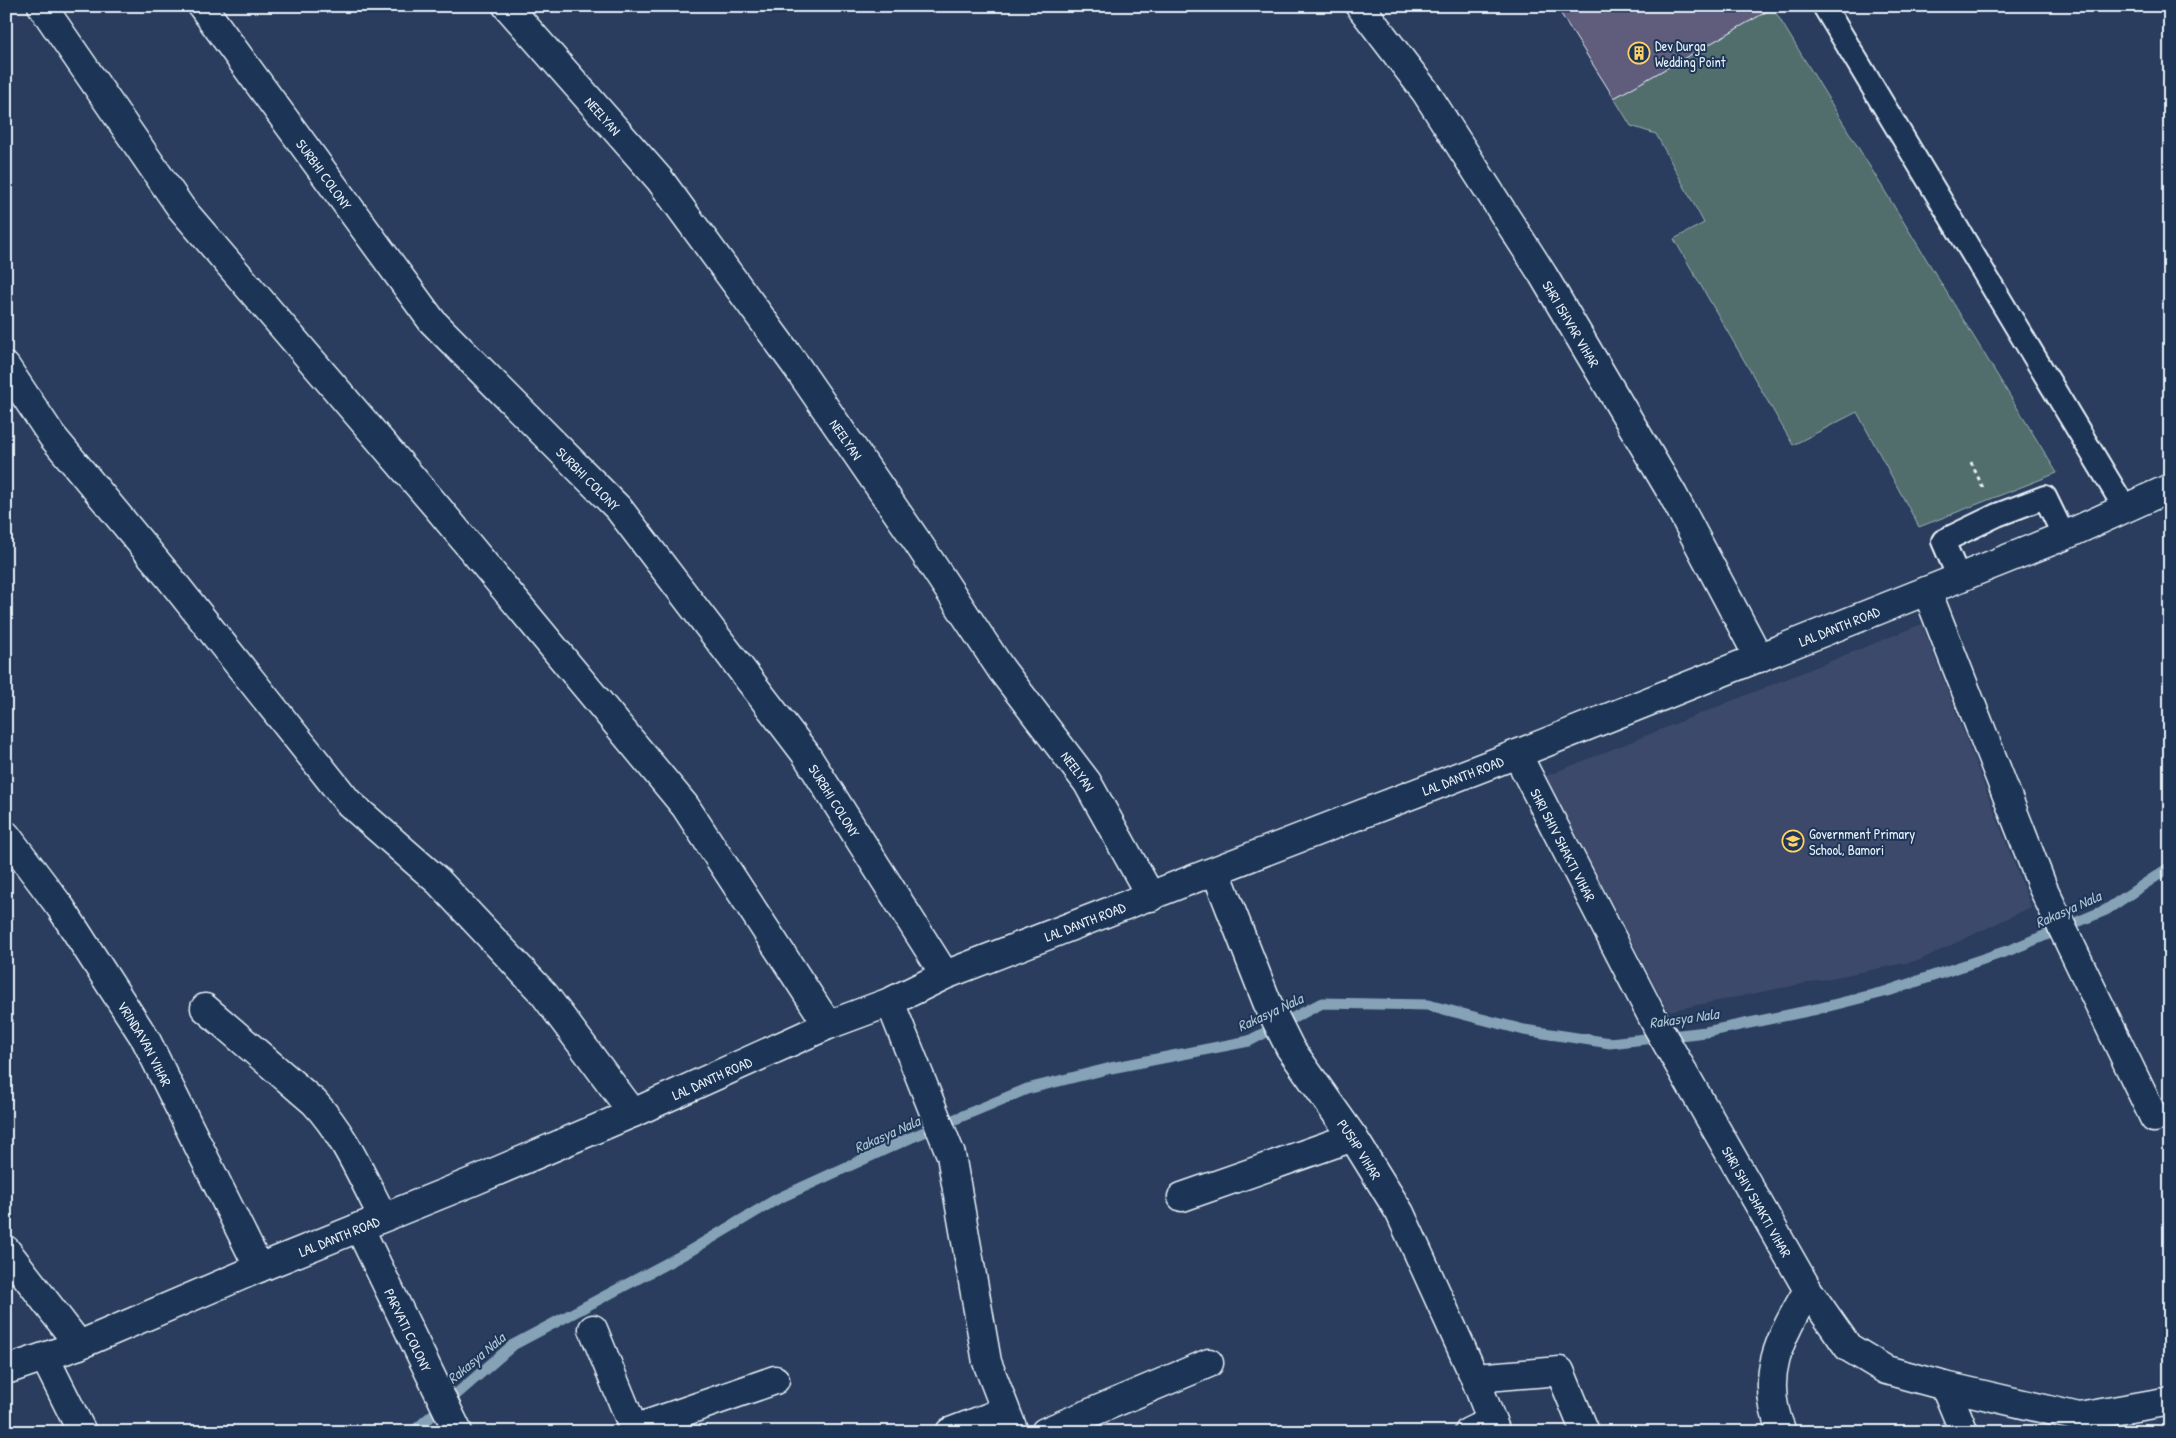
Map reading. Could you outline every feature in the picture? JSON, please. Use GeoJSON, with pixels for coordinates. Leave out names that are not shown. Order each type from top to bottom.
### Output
{"type":"FeatureCollection","features":[{"type":"Feature","properties":{"kind":"street"},"geometry":{"type":"LineString","coordinates":[[42,6],[181,208],[437,507],[685,806],[828,1025]]}},
{"type":"Feature","properties":{"kind":"street","name":"SURBHI COLONY"},"geometry":{"type":"LineString","coordinates":[[202,6],[432,321],[619,509],[804,753],[945,975]]}},
{"type":"Feature","properties":{"kind":"street","name":"NEELYAN"},"geometry":{"type":"LineString","coordinates":[[507,6],[660,180],[797,367],[918,542],[1001,669],[1087,782],[1151,896]]}},
{"type":"Feature","properties":{"kind":"street","name":"SHRI ISHVAR VIHAR"},"geometry":{"type":"LineString","coordinates":[[1360,6],[1425,91],[1543,275],[1673,495],[1759,658]]}},
{"type":"Feature","properties":{"kind":"street"},"geometry":{"type":"LineString","coordinates":[[6,367],[52,436],[169,577],[348,802],[438,881],[544,994],[633,1113]]}},
{"type":"Feature","properties":{"kind":"street","name":"LAL DANTH ROAD"},"geometry":{"type":"LineString","coordinates":[[6,1370],[79,1345],[259,1268],[474,1181],[633,1113],[828,1025],[890,1002],[945,975],[1216,872],[1759,658],[2064,536],[2170,488]]}},
{"type":"Feature","properties":{"kind":"street"},"geometry":{"type":"LineString","coordinates":[[1927,591],[2051,905],[2154,1118]]}},
{"type":"Feature","properties":{"kind":"street","name":"SHRI SHIV SHAKTI VIHAR"},"geometry":{"type":"LineString","coordinates":[[1517,754],[1658,1026],[1808,1290],[1848,1347],[1886,1370],[1945,1386],[2079,1417],[2170,1402]]}},
{"type":"Feature","properties":{"kind":"street","name":"VRINDAVAN VIHAR"},"geometry":{"type":"LineString","coordinates":[[6,835],[61,908],[146,1040],[259,1268]]}},
{"type":"Feature","properties":{"kind":"street","name":"PUSHP VIHAR"},"geometry":{"type":"LineString","coordinates":[[1216,872],[1267,1002],[1290,1048],[1353,1137],[1400,1213],[1475,1378],[1486,1428]]}},
{"type":"Feature","properties":{"kind":"street"},"geometry":{"type":"LineString","coordinates":[[890,1002],[951,1155],[987,1362],[1010,1421],[950,1432]]}},
{"type":"Feature","properties":{"kind":"street","name":"PARVATI COLONY"},"geometry":{"type":"LineString","coordinates":[[205,1008],[314,1102],[330,1119],[343,1139],[371,1222],[432,1379],[458,1432]]}},
{"type":"Feature","properties":{"kind":"street"},"geometry":{"type":"LineString","coordinates":[[1182,1197],[1353,1137]]}},
{"type":"Feature","properties":{"kind":"street"},"geometry":{"type":"LineString","coordinates":[[6,1250],[79,1345]]}},
{"type":"Feature","properties":{"kind":"street"},"geometry":{"type":"LineString","coordinates":[[1782,1432],[1771,1396],[1771,1379],[1783,1334],[1808,1290]]}},
{"type":"Feature","properties":{"kind":"street"},"geometry":{"type":"LineString","coordinates":[[593,1329],[634,1431],[775,1380]]}},
{"type":"Feature","properties":{"kind":"street"},"geometry":{"type":"LineString","coordinates":[[44,1358],[82,1432]]}},
{"type":"Feature","properties":{"kind":"street"},"geometry":{"type":"LineString","coordinates":[[1045,1432],[1209,1363]]}},
{"type":"Feature","properties":{"kind":"street"},"geometry":{"type":"LineString","coordinates":[[1475,1378],[1560,1371],[1585,1432]]}},
{"type":"Feature","properties":{"kind":"street"},"geometry":{"type":"LineString","coordinates":[[1945,1386],[1964,1432]]}},
{"type":"Feature","properties":{"kind":"lane"},"geometry":{"type":"LineString","coordinates":[[1824,6],[2125,508]]}},
{"type":"Feature","properties":{"kind":"lane"},"geometry":{"type":"LineString","coordinates":[[1959,578],[1943,541],[1997,515],[2045,497],[2064,536]]}},
{"type":"Feature","properties":{"kind":"shaded area","name":"Government Primary School, Bamori"},"geometry":{"type":"Polygon","coordinates":[[[1922,624],[2031,907],[1920,960],[1668,1011],[1546,776],[1922,624]]]}},
{"type":"Feature","properties":{"kind":"green space"},"geometry":{"type":"Polygon","coordinates":[[[1773,8],[2057,473],[1919,527],[1857,412],[1793,445],[1674,239],[1704,223],[1656,134],[1631,126],[1614,98],[1773,8]]]}},
{"type":"Feature","properties":{"kind":"building","name":"Dev Durga Wedding Point"},"geometry":{"type":"Polygon","coordinates":[[[1556,6],[1771,6],[1773,8],[1614,98],[1556,6]]]}},
{"type":"Feature","properties":{"kind":"waterway","name":"Rakasya Nala"},"geometry":{"type":"LineString","coordinates":[[413,1432],[513,1345],[688,1252],[777,1199],[910,1138],[1027,1089],[1111,1068],[1249,1041],[1322,1003],[1428,1005],[1524,1030],[1610,1043],[1706,1032],[1817,1009],[1888,991],[2010,950],[2106,910],[2170,867]]}},
{"type":"Feature","properties":{"kind":"place","name":"Dev Durga Wedding Point"},"geometry":{"type":"Point","coordinates":[1639,53]}},
{"type":"Feature","properties":{"kind":"place","name":"Government Primary School, Bamori"},"geometry":{"type":"Point","coordinates":[1793,841]}}]}
